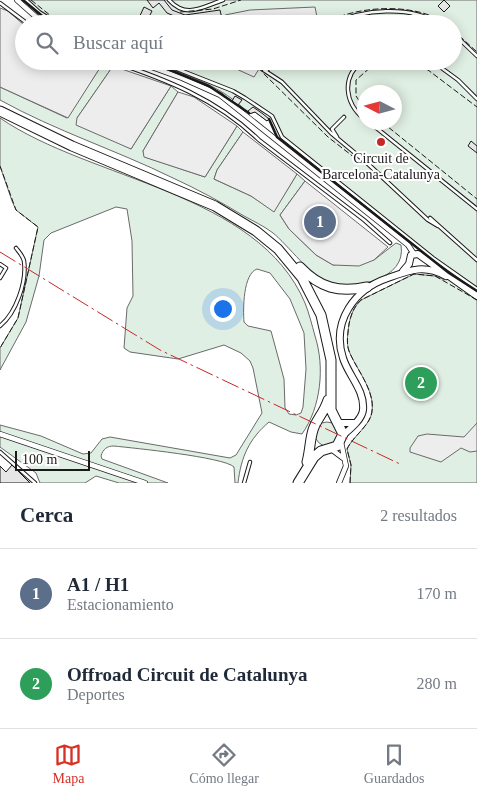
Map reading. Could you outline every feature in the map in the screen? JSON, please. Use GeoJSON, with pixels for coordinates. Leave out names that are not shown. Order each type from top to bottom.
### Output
{"type":"FeatureCollection","features":[{"type":"Feature","properties":{"kind":"highway"},"geometry":{"type":"LineString","coordinates":[[0,111],[72,146],[214,206],[250,227],[309,277],[324,286],[341,290],[367,286]]}},
{"type":"Feature","properties":{"kind":"highway"},"geometry":{"type":"LineString","coordinates":[[278,249],[302,278],[321,315],[331,360],[331,410],[342,439],[328,450],[314,457],[298,483]]}},
{"type":"Feature","properties":{"kind":"highway"},"geometry":{"type":"LineString","coordinates":[[304,471],[313,430],[319,422],[330,393]]}},
{"type":"Feature","properties":{"kind":"highway"},"geometry":{"type":"LineString","coordinates":[[319,422],[328,419],[336,422]]}},
{"type":"Feature","properties":{"kind":"highway"},"geometry":{"type":"LineString","coordinates":[[312,438],[317,446],[328,450]]}},
{"type":"Feature","properties":{"kind":"street"},"geometry":{"type":"LineString","coordinates":[[17,0],[34,15]]}},
{"type":"Feature","properties":{"kind":"street"},"geometry":{"type":"LineString","coordinates":[[160,70],[191,81],[220,95],[408,245],[414,254],[420,255],[446,276],[477,296]]}},
{"type":"Feature","properties":{"kind":"street"},"geometry":{"type":"LineString","coordinates":[[414,254],[409,259],[415,267],[446,276]]}},
{"type":"Feature","properties":{"kind":"street"},"geometry":{"type":"LineString","coordinates":[[339,483],[346,470],[342,439],[362,414],[362,398],[343,358],[340,336],[348,308],[367,286],[415,267],[423,258]]}},
{"type":"Feature","properties":{"kind":"street"},"geometry":{"type":"LineString","coordinates":[[336,422],[355,423]]}},
{"type":"Feature","properties":{"kind":"street"},"geometry":{"type":"LineString","coordinates":[[0,434],[145,483]]}},
{"type":"Feature","properties":{"kind":"street"},"geometry":{"type":"LineString","coordinates":[[328,450],[343,458]]}},
{"type":"Feature","properties":{"kind":"lane"},"geometry":{"type":"LineString","coordinates":[[26,0],[44,15]]}},
{"type":"Feature","properties":{"kind":"lane"},"geometry":{"type":"LineString","coordinates":[[169,0],[176,8],[184,11],[223,0]]}},
{"type":"Feature","properties":{"kind":"lane"},"geometry":{"type":"LineString","coordinates":[[0,3],[16,15]]}},
{"type":"Feature","properties":{"kind":"lane"},"geometry":{"type":"LineString","coordinates":[[409,12],[414,15]]}},
{"type":"Feature","properties":{"kind":"lane"},"geometry":{"type":"LineString","coordinates":[[360,15],[409,12],[424,15]]}},
{"type":"Feature","properties":{"kind":"lane"},"geometry":{"type":"LineString","coordinates":[[462,42],[477,56]]}},
{"type":"Feature","properties":{"kind":"lane"},"geometry":{"type":"LineString","coordinates":[[137,70],[172,82],[214,105],[244,126],[259,140],[364,220],[390,243]]}},
{"type":"Feature","properties":{"kind":"lane"},"geometry":{"type":"LineString","coordinates":[[180,70],[233,91],[272,116],[282,137],[433,258],[477,289]]}},
{"type":"Feature","properties":{"kind":"lane"},"geometry":{"type":"LineString","coordinates":[[354,70],[350,75],[348,93],[353,107],[357,111]]}},
{"type":"Feature","properties":{"kind":"lane"},"geometry":{"type":"LineString","coordinates":[[444,70],[464,85],[477,99]]}},
{"type":"Feature","properties":{"kind":"lane"},"geometry":{"type":"LineString","coordinates":[[266,71],[282,82],[339,140],[367,163],[428,220],[438,226]]}},
{"type":"Feature","properties":{"kind":"lane"},"geometry":{"type":"LineString","coordinates":[[339,140],[332,129],[344,117]]}},
{"type":"Feature","properties":{"kind":"lane"},"geometry":{"type":"LineString","coordinates":[[379,130],[477,209]]}},
{"type":"Feature","properties":{"kind":"lane"},"geometry":{"type":"LineString","coordinates":[[364,220],[369,215]]}},
{"type":"Feature","properties":{"kind":"lane"},"geometry":{"type":"LineString","coordinates":[[430,218],[477,260]]}},
{"type":"Feature","properties":{"kind":"lane"},"geometry":{"type":"LineString","coordinates":[[0,326],[17,300],[21,285],[24,259],[16,248]]}},
{"type":"Feature","properties":{"kind":"lane"},"geometry":{"type":"LineString","coordinates":[[0,264],[6,268],[0,278]]}},
{"type":"Feature","properties":{"kind":"lane"},"geometry":{"type":"LineString","coordinates":[[0,452],[35,483]]}},
{"type":"Feature","properties":{"kind":"lane"},"geometry":{"type":"LineString","coordinates":[[244,483],[250,462]]}},
{"type":"Feature","properties":{"kind":"green space","name":"Circuit de Barcelona-Catalunya"},"geometry":{"type":"Polygon","coordinates":[[[23,0],[477,0],[477,483],[350,483],[351,465],[347,449],[369,421],[372,411],[371,395],[348,348],[349,324],[353,311],[361,300],[414,274],[435,276],[445,280],[449,273],[277,137],[269,119],[267,121],[255,112],[249,114],[239,104],[215,88],[175,70],[462,70],[462,15],[41,15],[23,0]]]}},
{"type":"Feature","properties":{"kind":"green space"},"geometry":{"type":"Polygon","coordinates":[[[98,70],[110,70],[77,118],[131,149],[171,86],[178,92],[143,151],[145,157],[205,177],[237,126],[243,132],[217,170],[214,179],[251,196],[274,211],[297,174],[305,181],[280,215],[289,229],[316,255],[333,265],[374,260],[396,243],[401,245],[401,257],[396,267],[388,274],[377,279],[352,285],[330,283],[316,275],[279,238],[262,226],[191,187],[0,100],[0,87],[67,118],[98,70]]]}},
{"type":"Feature","properties":{"kind":"green space"},"geometry":{"type":"Polygon","coordinates":[[[0,118],[37,139],[169,192],[212,212],[250,236],[282,266],[305,303],[315,336],[320,361],[319,386],[313,412],[302,434],[291,432],[269,422],[256,435],[247,449],[241,465],[238,483],[235,483],[234,467],[227,463],[114,446],[107,447],[104,450],[101,456],[102,459],[168,483],[119,483],[96,476],[85,483],[40,483],[36,473],[0,447],[0,425],[41,436],[83,454],[91,453],[102,439],[110,437],[230,458],[236,455],[262,413],[253,368],[250,361],[241,353],[224,345],[178,359],[130,352],[124,348],[127,308],[133,296],[132,241],[127,209],[116,207],[51,233],[44,240],[39,276],[26,322],[0,370],[0,348],[18,318],[38,227],[16,210],[0,166],[0,118]],[[257,269],[252,272],[246,285],[244,322],[248,326],[271,331],[284,379],[285,408],[289,414],[296,415],[301,413],[303,407],[306,369],[304,333],[290,299],[270,273],[257,269]]]}},
{"type":"Feature","properties":{"kind":"green space"},"geometry":{"type":"Polygon","coordinates":[[[327,422],[332,423],[338,429],[338,439],[332,445],[327,446],[322,445],[316,439],[315,434],[316,429],[322,423],[327,422]]]}},
{"type":"Feature","properties":{"kind":"shaded area"},"geometry":{"type":"Polygon","coordinates":[[[315,7],[317,15],[225,15],[250,10],[315,7]]]}},
{"type":"Feature","properties":{"kind":"shaded area"},"geometry":{"type":"Polygon","coordinates":[[[0,8],[8,11],[15,17],[15,70],[99,70],[68,118],[0,87],[0,8]]]}},
{"type":"Feature","properties":{"kind":"shaded area"},"geometry":{"type":"Polygon","coordinates":[[[110,70],[125,70],[171,86],[131,149],[76,125],[77,118],[110,70]]]}},
{"type":"Feature","properties":{"kind":"shaded area"},"geometry":{"type":"Polygon","coordinates":[[[239,70],[258,70],[254,77],[239,70]]]}},
{"type":"Feature","properties":{"kind":"shaded area"},"geometry":{"type":"Polygon","coordinates":[[[178,92],[194,97],[237,126],[205,177],[144,157],[143,151],[178,92]]]}},
{"type":"Feature","properties":{"kind":"shaded area"},"geometry":{"type":"Polygon","coordinates":[[[243,132],[297,174],[274,212],[251,196],[214,179],[217,170],[243,132]]]}},
{"type":"Feature","properties":{"kind":"shaded area"},"geometry":{"type":"Polygon","coordinates":[[[305,181],[388,247],[374,260],[359,266],[333,265],[316,255],[289,229],[280,215],[305,181]]]}},
{"type":"Feature","properties":{"kind":"shaded area"},"geometry":{"type":"Polygon","coordinates":[[[477,423],[477,451],[470,452],[461,448],[441,462],[410,452],[410,448],[418,436],[427,434],[464,437],[477,423]]]}},
{"type":"Feature","properties":{"kind":"building"},"geometry":{"type":"Polygon","coordinates":[[[147,0],[164,0],[172,10],[185,15],[167,13],[159,3],[153,8],[147,0]]]}},
{"type":"Feature","properties":{"kind":"building"},"geometry":{"type":"Polygon","coordinates":[[[444,0],[450,6],[444,12],[438,6],[444,0]]]}},
{"type":"Feature","properties":{"kind":"building"},"geometry":{"type":"Polygon","coordinates":[[[144,7],[152,11],[150,15],[140,15],[144,7]]]}},
{"type":"Feature","properties":{"kind":"building"},"geometry":{"type":"Polygon","coordinates":[[[220,10],[221,15],[185,15],[220,10]]]}},
{"type":"Feature","properties":{"kind":"building"},"geometry":{"type":"Polygon","coordinates":[[[235,96],[242,100],[238,105],[232,101],[235,96]]]}},
{"type":"Feature","properties":{"kind":"building"},"geometry":{"type":"Polygon","coordinates":[[[253,107],[269,119],[267,121],[255,112],[249,114],[248,111],[253,107]]]}},
{"type":"Feature","properties":{"kind":"building"},"geometry":{"type":"Polygon","coordinates":[[[471,141],[477,146],[477,153],[468,146],[471,141]]]}},
{"type":"Feature","properties":{"kind":"building"},"geometry":{"type":"Polygon","coordinates":[[[12,465],[30,483],[0,483],[0,466],[6,472],[12,465]]]}},
{"type":"Feature","properties":{"kind":"fence"},"geometry":{"type":"LineString","coordinates":[[31,0],[50,15]]}},
{"type":"Feature","properties":{"kind":"fence"},"geometry":{"type":"LineString","coordinates":[[180,12],[213,9],[241,0]]}},
{"type":"Feature","properties":{"kind":"fence"},"geometry":{"type":"LineString","coordinates":[[346,15],[369,10],[386,9],[403,9],[428,15]]}},
{"type":"Feature","properties":{"kind":"fence"},"geometry":{"type":"LineString","coordinates":[[462,38],[477,52]]}},
{"type":"Feature","properties":{"kind":"fence"},"geometry":{"type":"LineString","coordinates":[[263,70],[262,72],[328,137],[355,158]]}},
{"type":"Feature","properties":{"kind":"fence"},"geometry":{"type":"LineString","coordinates":[[357,98],[356,80],[367,70]]}},
{"type":"Feature","properties":{"kind":"fence"},"geometry":{"type":"LineString","coordinates":[[428,70],[477,107]]}},
{"type":"Feature","properties":{"kind":"fence"},"geometry":{"type":"LineString","coordinates":[[392,130],[477,199]]}},
{"type":"Feature","properties":{"kind":"fence"},"geometry":{"type":"LineString","coordinates":[[0,166],[16,210],[38,227],[18,318],[0,348]]}},
{"type":"Feature","properties":{"kind":"fence"},"geometry":{"type":"LineString","coordinates":[[350,483],[351,465],[347,449],[369,421],[372,411],[371,395],[352,358],[348,345],[350,320],[356,305],[361,300],[414,274],[435,276],[477,300]]}},
{"type":"Feature","properties":{"kind":"wall"},"geometry":{"type":"LineString","coordinates":[[23,0],[41,15]]}},
{"type":"Feature","properties":{"kind":"wall"},"geometry":{"type":"LineString","coordinates":[[170,70],[209,86],[249,113]]}},
{"type":"Feature","properties":{"kind":"wall"},"geometry":{"type":"LineString","coordinates":[[269,119],[277,137],[449,273],[477,291]]}},
{"type":"Feature","properties":{"kind":"power"},"geometry":{"type":"LineString","coordinates":[[0,252],[160,350],[400,464]]}},
{"type":"Feature","properties":{"kind":"place","name":"Circuit de Barcelona-Catalunya"},"geometry":{"type":"Point","coordinates":[381,142]}},
{"type":"Feature","properties":{"kind":"place","name":"A1 / H1"},"geometry":{"type":"Point","coordinates":[320,222]}},
{"type":"Feature","properties":{"kind":"place","name":"Offroad Circuit de Catalunya"},"geometry":{"type":"Point","coordinates":[421,383]}}]}
